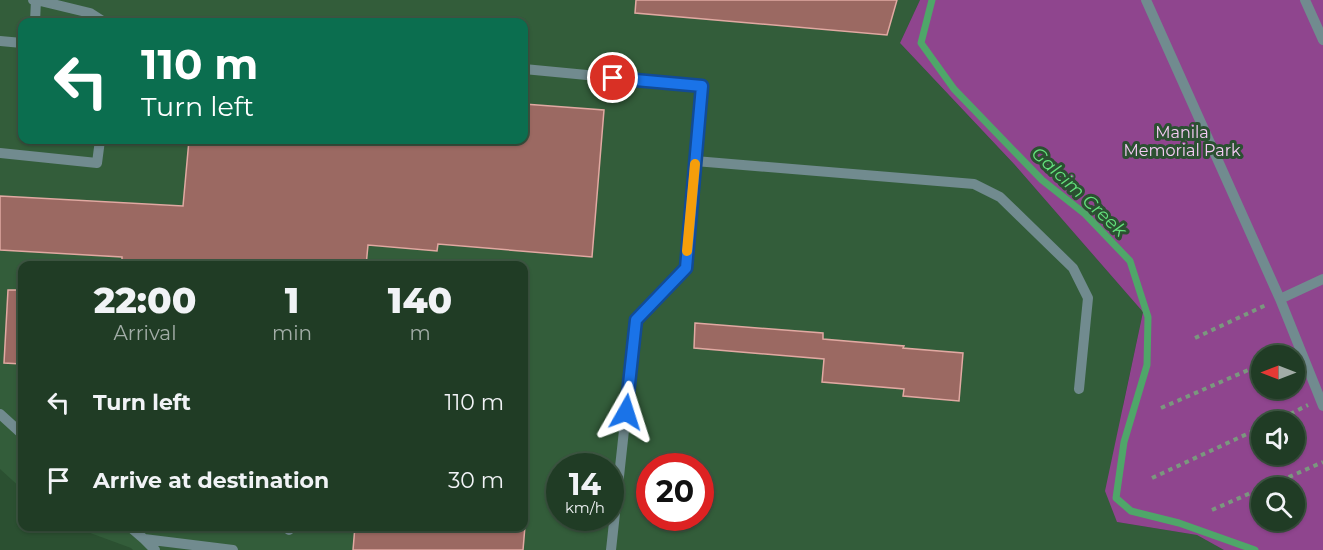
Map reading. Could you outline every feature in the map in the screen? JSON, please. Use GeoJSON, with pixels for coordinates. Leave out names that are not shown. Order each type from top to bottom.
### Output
{"type":"FeatureCollection","features":[{"type":"Feature","properties":{"kind":"lane"},"geometry":{"type":"LineString","coordinates":[[35,18],[34,0],[90,13],[98,18]]}},
{"type":"Feature","properties":{"kind":"lane"},"geometry":{"type":"LineString","coordinates":[[1146,0],[1280,299],[1322,403]]}},
{"type":"Feature","properties":{"kind":"lane"},"geometry":{"type":"LineString","coordinates":[[1305,0],[1323,40]]}},
{"type":"Feature","properties":{"kind":"lane"},"geometry":{"type":"LineString","coordinates":[[0,41],[18,43]]}},
{"type":"Feature","properties":{"kind":"lane"},"geometry":{"type":"LineString","coordinates":[[528,69],[702,86],[686,268],[636,320],[611,550]]}},
{"type":"Feature","properties":{"kind":"lane"},"geometry":{"type":"LineString","coordinates":[[0,153],[97,163],[99,144]]}},
{"type":"Feature","properties":{"kind":"lane"},"geometry":{"type":"LineString","coordinates":[[695,161],[974,184],[1000,197],[1072,268],[1088,298],[1079,389]]}},
{"type":"Feature","properties":{"kind":"lane"},"geometry":{"type":"LineString","coordinates":[[1280,299],[1323,279]]}},
{"type":"Feature","properties":{"kind":"lane"},"geometry":{"type":"LineString","coordinates":[[0,414],[18,430]]}},
{"type":"Feature","properties":{"kind":"lane"},"geometry":{"type":"LineString","coordinates":[[135,531],[154,550]]}},
{"type":"Feature","properties":{"kind":"lane"},"geometry":{"type":"LineString","coordinates":[[144,539],[232,550]]}},
{"type":"Feature","properties":{"kind":"path"},"geometry":{"type":"LineString","coordinates":[[1196,338],[1280,299]]}},
{"type":"Feature","properties":{"kind":"path"},"geometry":{"type":"LineString","coordinates":[[1161,408],[1251,369]]}},
{"type":"Feature","properties":{"kind":"path"},"geometry":{"type":"LineString","coordinates":[[1302,411],[1322,403]]}},
{"type":"Feature","properties":{"kind":"path"},"geometry":{"type":"LineString","coordinates":[[1152,478],[1251,432]]}},
{"type":"Feature","properties":{"kind":"path"},"geometry":{"type":"LineString","coordinates":[[1288,477],[1323,462]]}},
{"type":"Feature","properties":{"kind":"path"},"geometry":{"type":"LineString","coordinates":[[1212,510],[1251,493]]}},
{"type":"Feature","properties":{"kind":"shaded area"},"geometry":{"type":"Polygon","coordinates":[[[0,0],[920,0],[900,43],[1014,164],[1143,312],[1123,405],[1117,522],[1197,535],[1224,550],[133,550],[85,531],[528,531],[528,261],[18,261],[18,485],[0,469],[0,0]]]}},
{"type":"Feature","properties":{"kind":"green space","name":"Manila Memorial Park"},"geometry":{"type":"Polygon","coordinates":[[[920,0],[1323,0],[1323,550],[1224,550],[1197,535],[1117,522],[1105,491],[1143,312],[1014,164],[900,43],[920,0]]]}},
{"type":"Feature","properties":{"kind":"building"},"geometry":{"type":"Polygon","coordinates":[[[636,0],[897,0],[887,35],[635,13],[636,0]]]}},
{"type":"Feature","properties":{"kind":"building"},"geometry":{"type":"Polygon","coordinates":[[[528,104],[604,110],[592,257],[438,244],[437,251],[368,245],[366,261],[122,261],[122,257],[0,250],[0,196],[183,206],[189,144],[528,144],[528,104]]]}},
{"type":"Feature","properties":{"kind":"building"},"geometry":{"type":"Polygon","coordinates":[[[8,290],[18,290],[18,364],[4,363],[8,290]]]}},
{"type":"Feature","properties":{"kind":"building"},"geometry":{"type":"Polygon","coordinates":[[[695,323],[823,333],[823,339],[963,353],[959,401],[903,396],[904,389],[822,382],[824,359],[694,348],[695,323]]]}},
{"type":"Feature","properties":{"kind":"building"},"geometry":{"type":"Polygon","coordinates":[[[355,531],[525,531],[523,550],[353,550],[355,531]]]}},
{"type":"Feature","properties":{"kind":"waterway","name":"Galcim Creek"},"geometry":{"type":"LineString","coordinates":[[932,0],[921,43],[954,89],[1042,180],[1085,214],[1130,261],[1148,317],[1147,365],[1124,442],[1116,498],[1131,511],[1179,523],[1255,550]]}},
{"type":"Feature","properties":{"kind":"slow traffic"},"geometry":{"type":"LineString","coordinates":[[687,251],[695,164]]}},
{"type":"Feature","properties":{"kind":"route"},"geometry":{"type":"LineString","coordinates":[[613,78],[702,86],[686,268],[636,320],[626,412]]}}]}
